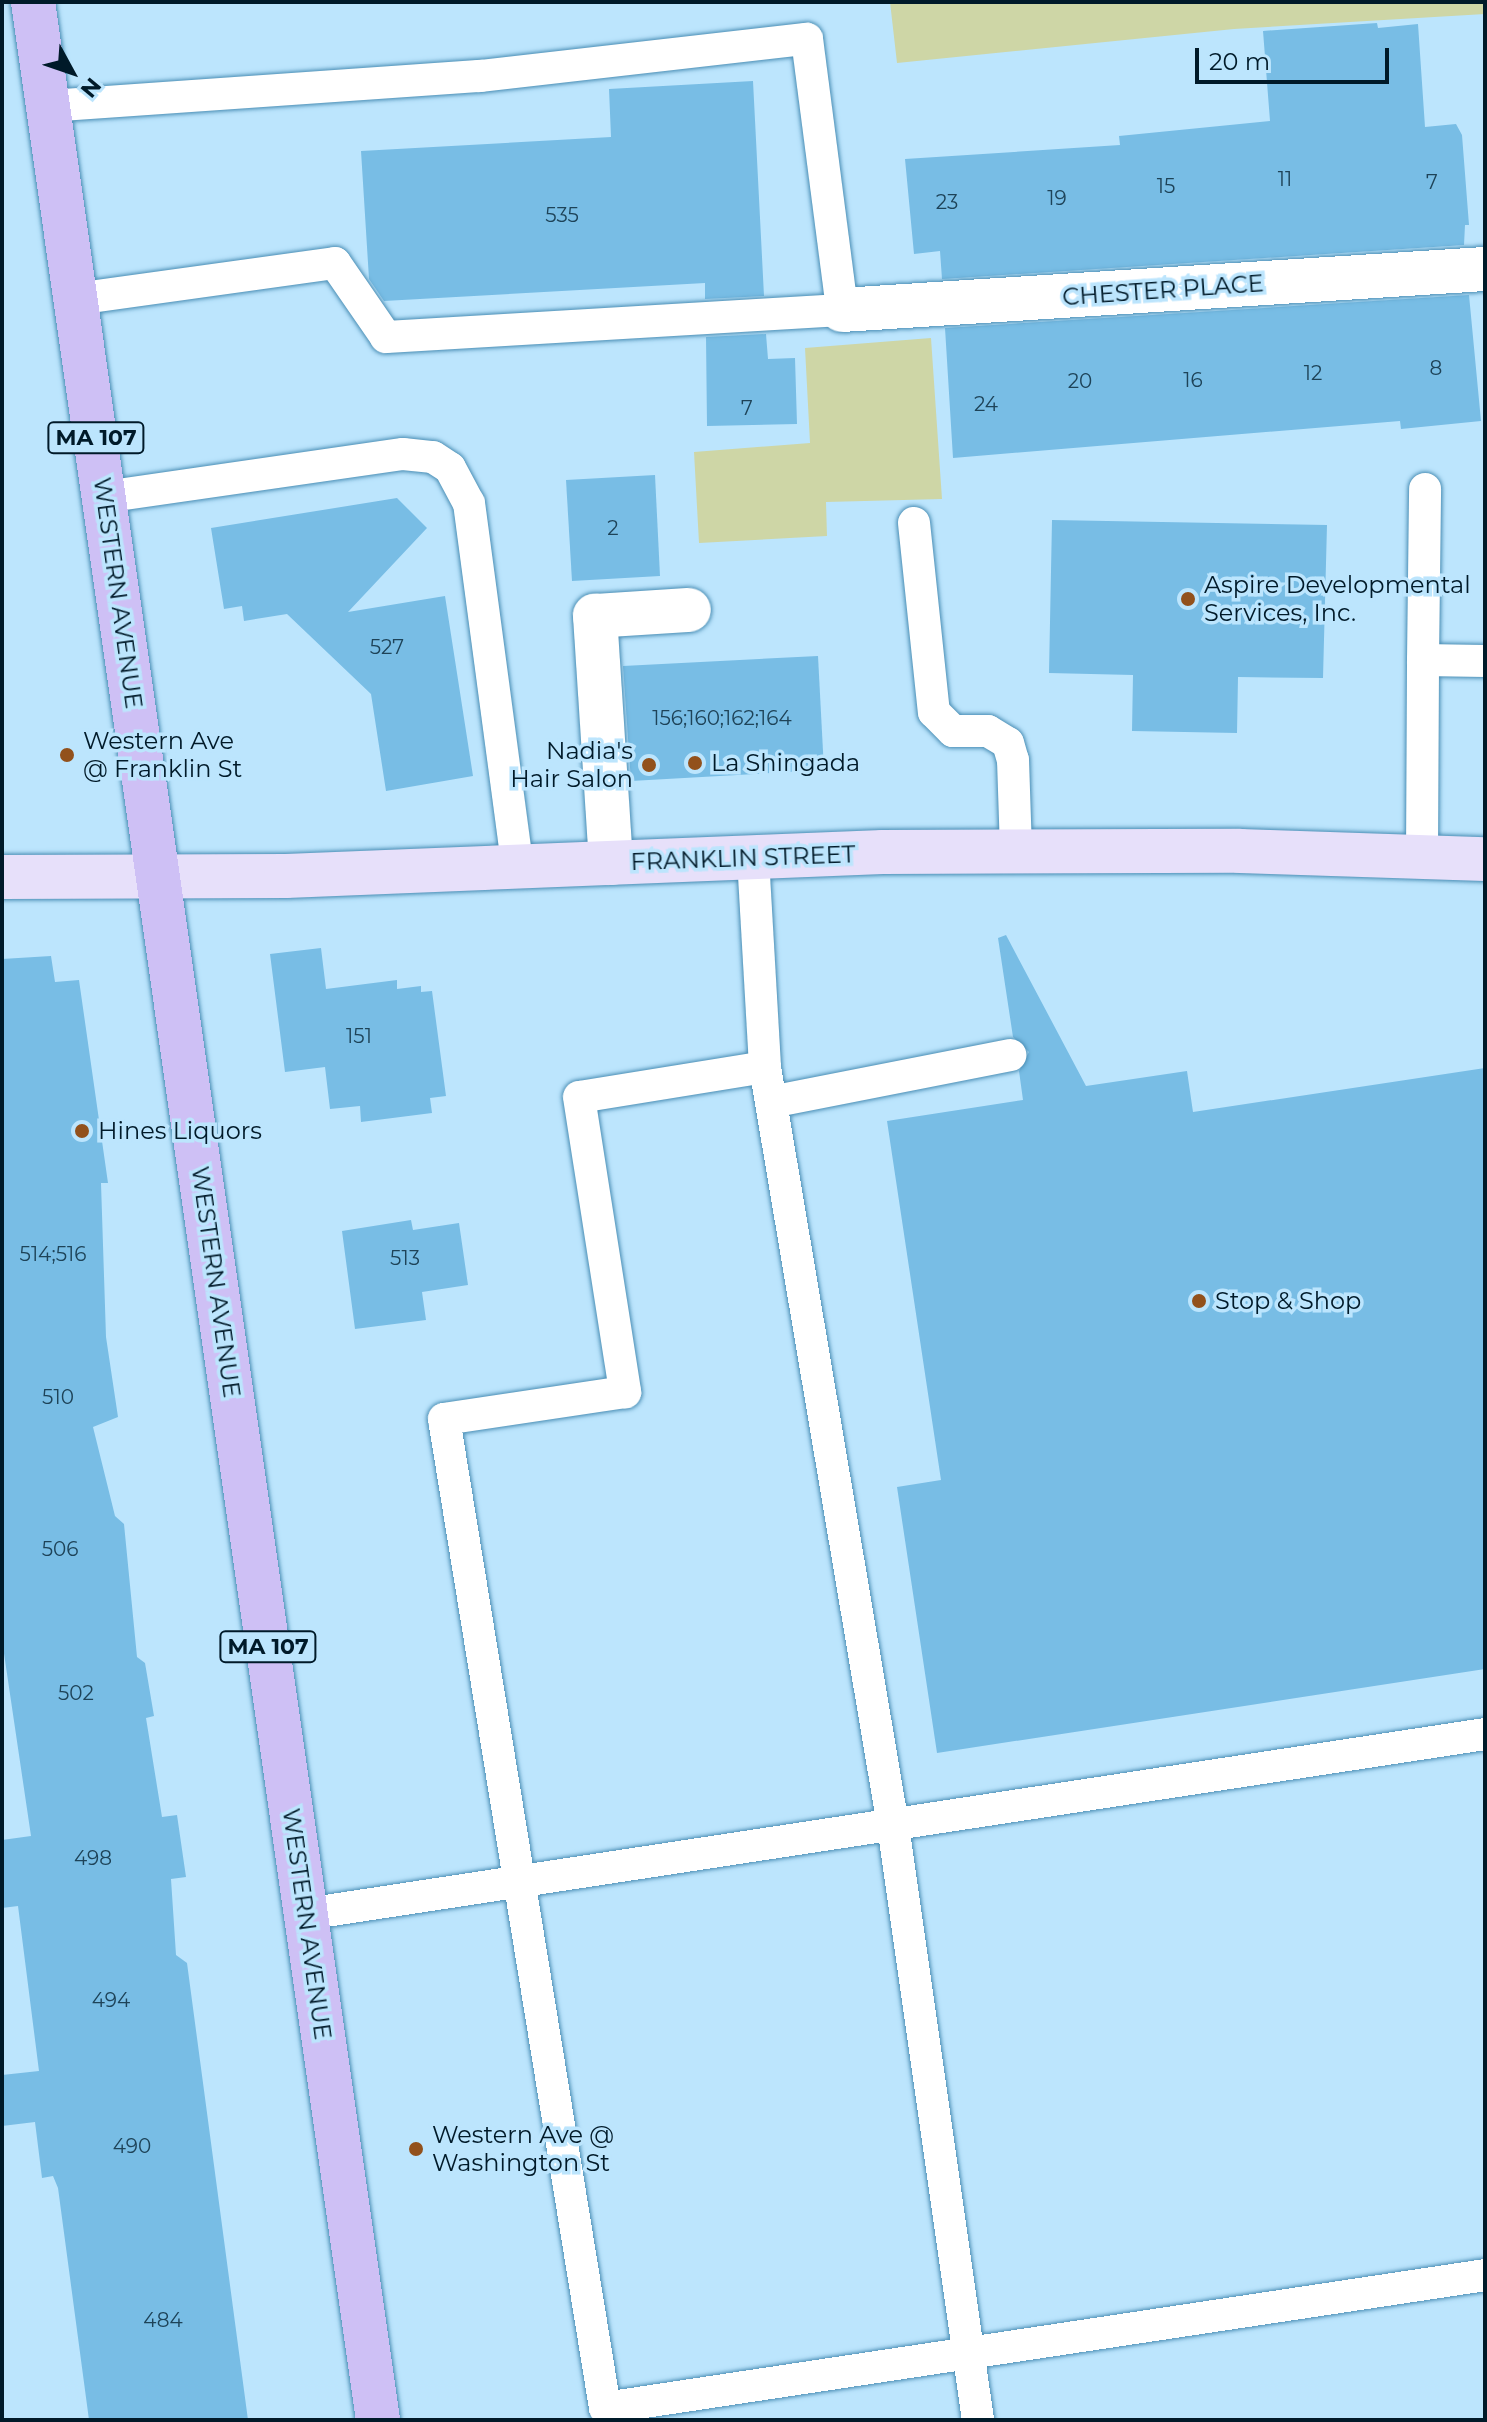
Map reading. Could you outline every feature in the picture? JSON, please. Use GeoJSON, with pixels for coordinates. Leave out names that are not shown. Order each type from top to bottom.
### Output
{"type":"FeatureCollection","features":[{"type":"Feature","properties":{"kind":"main road","name":"WESTERN AVENUE"},"geometry":{"type":"LineString","coordinates":[[33,2],[378,2420]]}},
{"type":"Feature","properties":{"kind":"main road","name":"FRANKLIN STREET"},"geometry":{"type":"LineString","coordinates":[[2,877],[157,873],[286,876],[1016,851],[1485,859]]}},
{"type":"Feature","properties":{"kind":"street","name":"CHESTER PLACE"},"geometry":{"type":"LineString","coordinates":[[842,310],[1485,269]]}},
{"type":"Feature","properties":{"kind":"street"},"geometry":{"type":"LineString","coordinates":[[611,863],[595,616],[689,610]]}},
{"type":"Feature","properties":{"kind":"lane"},"geometry":{"type":"LineString","coordinates":[[48,106],[480,76],[807,39],[842,310],[386,337],[335,263],[76,299]]}},
{"type":"Feature","properties":{"kind":"lane"},"geometry":{"type":"LineString","coordinates":[[104,497],[403,454],[433,457],[450,468],[467,494],[518,869]]}},
{"type":"Feature","properties":{"kind":"lane"},"geometry":{"type":"LineString","coordinates":[[1422,857],[1425,489]]}},
{"type":"Feature","properties":{"kind":"lane"},"geometry":{"type":"LineString","coordinates":[[914,523],[934,712],[953,731],[988,731],[1008,743],[1013,760],[1016,851]]}},
{"type":"Feature","properties":{"kind":"lane"},"geometry":{"type":"LineString","coordinates":[[1423,660],[1485,661]]}},
{"type":"Feature","properties":{"kind":"lane"},"geometry":{"type":"LineString","coordinates":[[753,858],[765,1067],[893,1825],[978,2420]]}},
{"type":"Feature","properties":{"kind":"lane"},"geometry":{"type":"LineString","coordinates":[[771,1102],[1010,1055]]}},
{"type":"Feature","properties":{"kind":"lane"},"geometry":{"type":"LineString","coordinates":[[765,1067],[579,1097],[625,1392],[444,1419],[516,1882],[605,2408],[969,2356],[1485,2275]]}},
{"type":"Feature","properties":{"kind":"lane"},"geometry":{"type":"LineString","coordinates":[[306,1914],[1485,1734]]}},
{"type":"Feature","properties":{"kind":"green space"},"geometry":{"type":"Polygon","coordinates":[[[890,2],[1485,2],[1485,14],[1234,29],[897,63],[890,2]]]}},
{"type":"Feature","properties":{"kind":"green space"},"geometry":{"type":"Polygon","coordinates":[[[931,338],[942,499],[826,502],[827,536],[699,543],[694,452],[810,443],[805,348],[931,338]]]}},
{"type":"Feature","properties":{"kind":"building"},"geometry":{"type":"Polygon","coordinates":[[[1377,23],[1378,28],[1418,24],[1425,127],[1456,124],[1462,135],[1469,225],[1465,225],[1464,245],[942,279],[940,251],[914,254],[905,159],[1120,145],[1119,136],[1270,121],[1263,31],[1377,23]]]}},
{"type":"Feature","properties":{"kind":"building"},"geometry":{"type":"Polygon","coordinates":[[[753,81],[764,296],[705,299],[705,283],[384,301],[369,279],[361,151],[611,137],[609,89],[753,81]]]}},
{"type":"Feature","properties":{"kind":"building"},"geometry":{"type":"Polygon","coordinates":[[[1469,295],[1481,421],[1401,429],[1400,421],[953,458],[945,328],[1469,295]]]}},
{"type":"Feature","properties":{"kind":"building"},"geometry":{"type":"Polygon","coordinates":[[[766,334],[768,359],[795,358],[797,424],[707,426],[706,337],[766,334]]]}},
{"type":"Feature","properties":{"kind":"building"},"geometry":{"type":"Polygon","coordinates":[[[655,475],[660,576],[572,581],[566,480],[655,475]]]}},
{"type":"Feature","properties":{"kind":"building"},"geometry":{"type":"Polygon","coordinates":[[[397,498],[427,528],[348,612],[445,596],[473,776],[386,791],[371,694],[287,614],[244,621],[242,606],[224,609],[211,528],[397,498]]]}},
{"type":"Feature","properties":{"kind":"building","name":"Aspire Developmental Services, Inc."},"geometry":{"type":"Polygon","coordinates":[[[1052,520],[1327,525],[1323,678],[1238,677],[1237,733],[1132,731],[1133,675],[1049,673],[1052,520]]]}},
{"type":"Feature","properties":{"kind":"building"},"geometry":{"type":"Polygon","coordinates":[[[818,656],[824,770],[631,781],[623,666],[818,656]]]}},
{"type":"Feature","properties":{"kind":"building","name":"Stop & Shop"},"geometry":{"type":"Polygon","coordinates":[[[1006,935],[1086,1086],[1187,1071],[1193,1112],[1485,1068],[1485,1669],[937,1753],[897,1487],[941,1480],[887,1121],[1023,1100],[1019,1071],[1029,1052],[1013,1037],[998,938],[1006,935]]]}},
{"type":"Feature","properties":{"kind":"building"},"geometry":{"type":"Polygon","coordinates":[[[321,948],[326,989],[397,980],[397,989],[421,986],[421,992],[432,991],[446,1096],[430,1098],[432,1113],[361,1122],[360,1106],[330,1109],[325,1067],[285,1072],[270,954],[321,948]]]}},
{"type":"Feature","properties":{"kind":"building"},"geometry":{"type":"Polygon","coordinates":[[[51,956],[55,982],[79,980],[108,1183],[101,1183],[106,1337],[118,1417],[93,1427],[115,1516],[124,1524],[137,1657],[145,1663],[154,1716],[146,1718],[162,1817],[177,1815],[186,1877],[171,1879],[176,1955],[187,1963],[248,2420],[89,2420],[58,2188],[53,2176],[42,2178],[35,2122],[2,2126],[2,2075],[39,2071],[18,1906],[2,1908],[2,1840],[31,1836],[2,1640],[2,959],[51,956]]]}},
{"type":"Feature","properties":{"kind":"building"},"geometry":{"type":"Polygon","coordinates":[[[411,1220],[413,1230],[459,1223],[468,1285],[422,1292],[426,1320],[355,1329],[342,1231],[411,1220]]]}},
{"type":"Feature","properties":{"kind":"place","name":"Aspire Developmental Services, Inc."},"geometry":{"type":"Point","coordinates":[1188,599]}},
{"type":"Feature","properties":{"kind":"place","name":"Western Ave @ Franklin St"},"geometry":{"type":"Point","coordinates":[67,755]}},
{"type":"Feature","properties":{"kind":"place","name":"La Shingada"},"geometry":{"type":"Point","coordinates":[695,763]}},
{"type":"Feature","properties":{"kind":"place","name":"Nadia's Hair Salon"},"geometry":{"type":"Point","coordinates":[649,765]}},
{"type":"Feature","properties":{"kind":"place","name":"Hines Liquors"},"geometry":{"type":"Point","coordinates":[82,1131]}},
{"type":"Feature","properties":{"kind":"place","name":"Stop & Shop"},"geometry":{"type":"Point","coordinates":[1199,1301]}},
{"type":"Feature","properties":{"kind":"place","name":"Western Ave @ Washington St"},"geometry":{"type":"Point","coordinates":[416,2149]}}]}
